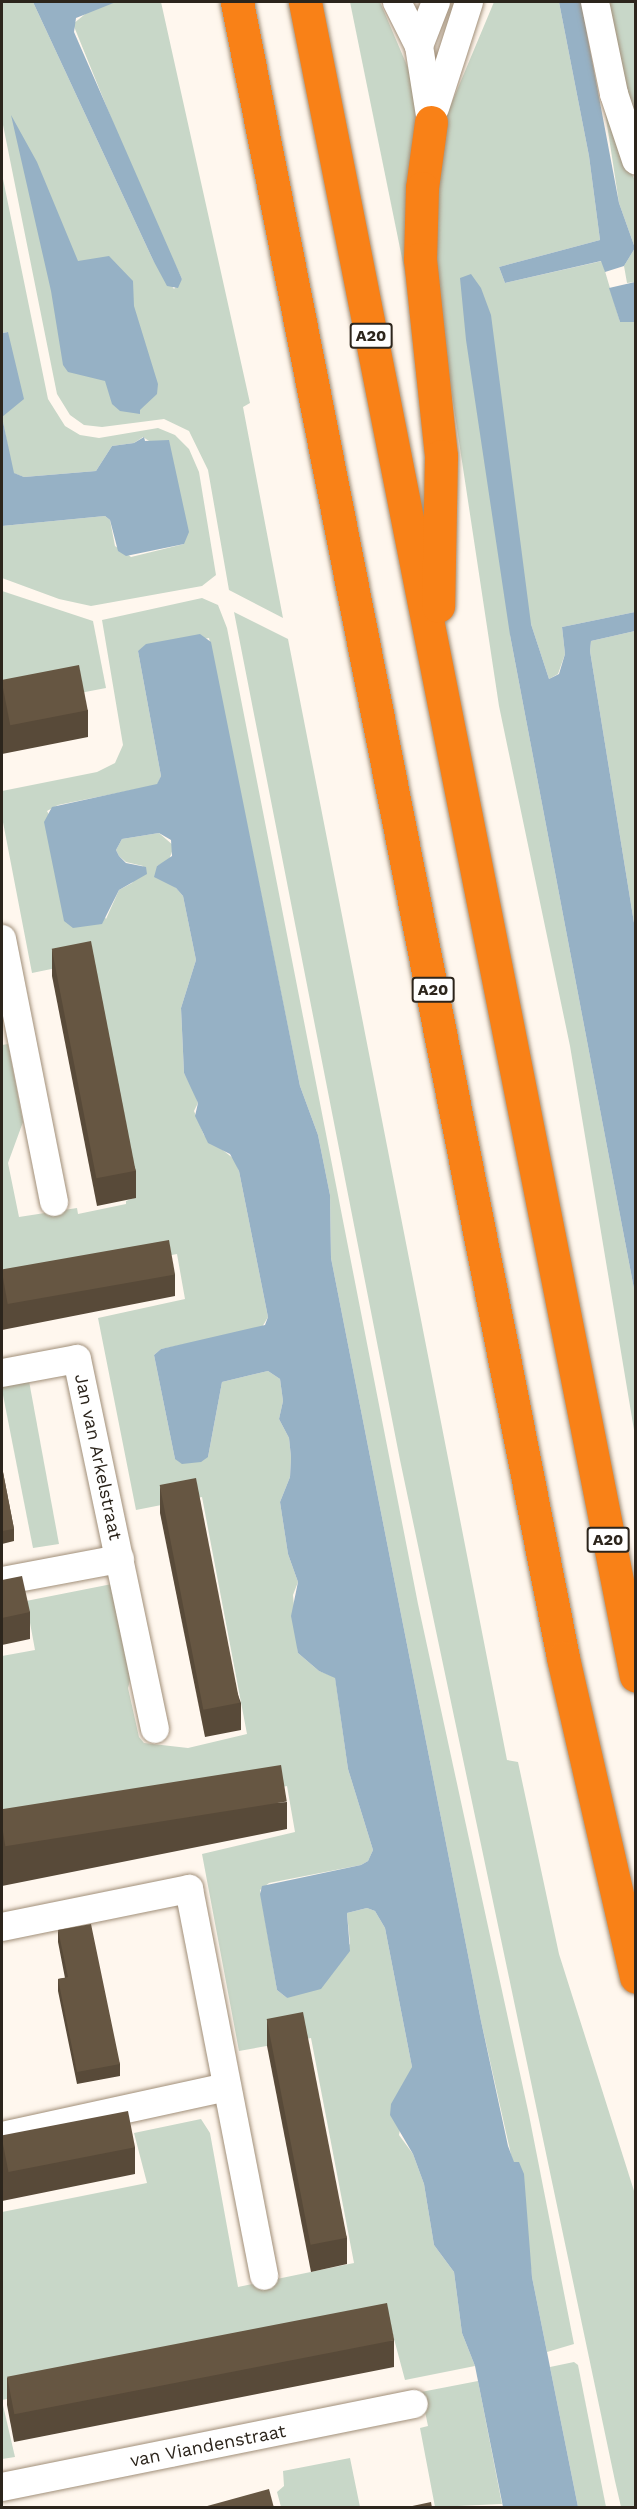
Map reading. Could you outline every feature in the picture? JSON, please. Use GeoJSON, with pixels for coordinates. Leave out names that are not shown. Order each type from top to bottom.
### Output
{"type":"FeatureCollection","features":[{"type":"Feature","properties":{"kind":"highway","name":"A20"},"geometry":{"type":"LineString","coordinates":[[237,2],[563,1658],[636,1977]]}},
{"type":"Feature","properties":{"kind":"highway","name":"A20"},"geometry":{"type":"LineString","coordinates":[[305,2],[636,1676]]}},
{"type":"Feature","properties":{"kind":"highway","name":"A20"},"geometry":{"type":"LineString","coordinates":[[431,122],[422,188],[420,259],[441,456],[437,670]]}},
{"type":"Feature","properties":{"kind":"street","name":"A20"},"geometry":{"type":"LineString","coordinates":[[397,2],[419,46],[431,122]]}},
{"type":"Feature","properties":{"kind":"street"},"geometry":{"type":"LineString","coordinates":[[419,46],[436,2]]}},
{"type":"Feature","properties":{"kind":"street","name":"A20"},"geometry":{"type":"LineString","coordinates":[[431,122],[469,2]]}},
{"type":"Feature","properties":{"kind":"street"},"geometry":{"type":"LineString","coordinates":[[595,2],[614,94],[636,160]]}},
{"type":"Feature","properties":{"kind":"street"},"geometry":{"type":"LineString","coordinates":[[2,939],[9,1017],[54,1202]]}},
{"type":"Feature","properties":{"kind":"street","name":"Jan van Arkelstraat"},"geometry":{"type":"LineString","coordinates":[[2,1373],[77,1359],[156,1728]]}},
{"type":"Feature","properties":{"kind":"street","name":"Jan van Arkelstraat"},"geometry":{"type":"LineString","coordinates":[[2,1581],[120,1559]]}},
{"type":"Feature","properties":{"kind":"street"},"geometry":{"type":"LineString","coordinates":[[2,1927],[189,1889],[264,2276]]}},
{"type":"Feature","properties":{"kind":"street"},"geometry":{"type":"LineString","coordinates":[[2,2136],[226,2087]]}},
{"type":"Feature","properties":{"kind":"street","name":"van Viandenstraat"},"geometry":{"type":"LineString","coordinates":[[2,2487],[414,2404]]}},
{"type":"Feature","properties":{"kind":"green space"},"geometry":{"type":"Polygon","coordinates":[[[2,2],[33,2],[153,260],[174,289],[182,279],[144,199],[73,24],[90,10],[116,2],[161,2],[250,403],[243,407],[283,618],[229,590],[208,470],[189,431],[164,419],[102,427],[84,425],[70,415],[57,394],[2,120],[2,2]]]}},
{"type":"Feature","properties":{"kind":"green space"},"geometry":{"type":"Polygon","coordinates":[[[350,2],[380,2],[414,82],[417,103],[413,312],[350,2]]]}},
{"type":"Feature","properties":{"kind":"green space"},"geometry":{"type":"Polygon","coordinates":[[[494,2],[559,2],[589,156],[600,240],[499,267],[505,283],[602,261],[620,322],[635,322],[635,612],[562,627],[565,654],[558,674],[549,679],[531,624],[510,635],[635,1294],[635,1436],[570,1046],[499,706],[437,296],[431,219],[442,126],[494,2]]]}},
{"type":"Feature","properties":{"kind":"green space"},"geometry":{"type":"Polygon","coordinates":[[[604,2],[635,2],[635,134],[604,2]]]}},
{"type":"Feature","properties":{"kind":"green space"},"geometry":{"type":"Polygon","coordinates":[[[599,72],[623,158],[635,180],[635,248],[619,203],[599,72]]]}},
{"type":"Feature","properties":{"kind":"green space"},"geometry":{"type":"Polygon","coordinates":[[[2,174],[48,399],[65,426],[80,435],[99,438],[158,428],[175,435],[189,449],[199,472],[216,575],[202,586],[91,606],[59,599],[2,578],[2,526],[105,516],[110,520],[115,546],[131,557],[184,544],[149,441],[143,437],[134,443],[112,446],[96,471],[24,477],[13,473],[2,417],[7,332],[2,333],[2,174]]]}},
{"type":"Feature","properties":{"kind":"green space"},"geometry":{"type":"Polygon","coordinates":[[[635,248],[635,282],[627,283],[624,266],[635,248]]]}},
{"type":"Feature","properties":{"kind":"green space"},"geometry":{"type":"Polygon","coordinates":[[[2,591],[93,621],[106,688],[2,708],[2,591]]]}},
{"type":"Feature","properties":{"kind":"green space"},"geometry":{"type":"Polygon","coordinates":[[[202,598],[218,605],[227,628],[418,1604],[529,2115],[574,2344],[547,2352],[532,2277],[525,2217],[481,2021],[331,1258],[330,1195],[318,1135],[300,1086],[209,638],[138,651],[161,776],[157,785],[58,805],[47,811],[106,919],[119,890],[132,883],[143,866],[126,862],[119,856],[116,850],[122,839],[159,833],[174,846],[169,860],[157,866],[183,896],[196,960],[181,1008],[184,1073],[198,1103],[194,1111],[204,1135],[234,1159],[239,1171],[268,1317],[261,1329],[161,1349],[154,1355],[175,1459],[208,1457],[222,1382],[268,1371],[280,1379],[283,1401],[279,1419],[289,1438],[291,1457],[290,1477],[280,1502],[288,1554],[298,1582],[293,1595],[298,1653],[319,1671],[335,1677],[348,1769],[373,1850],[368,1861],[361,1865],[269,1883],[260,1890],[277,1990],[287,1998],[350,1944],[347,1913],[367,1908],[375,1911],[385,1928],[412,2067],[399,2135],[413,2154],[424,2184],[434,2245],[454,2272],[462,2333],[475,2366],[405,2380],[390,2324],[2,2400],[2,2212],[147,2183],[134,2133],[201,2119],[210,2133],[238,2287],[354,2263],[311,2038],[239,2051],[202,1854],[295,1832],[287,1786],[2,1842],[2,1656],[35,1650],[26,1601],[112,1584],[134,1666],[128,1688],[139,1737],[144,1743],[188,1748],[247,1734],[202,1497],[136,1510],[98,1318],[185,1299],[177,1254],[2,1287],[2,1045],[8,1044],[23,1122],[8,1163],[19,1217],[77,1208],[78,1214],[126,1204],[126,1201],[136,1197],[90,961],[32,973],[2,817],[2,791],[97,772],[115,763],[123,745],[102,620],[202,598]]]}},
{"type":"Feature","properties":{"kind":"green space"},"geometry":{"type":"Polygon","coordinates":[[[234,612],[288,639],[507,1760],[518,1762],[559,1954],[635,2194],[635,2507],[621,2507],[615,2481],[400,1460],[234,612]]]}},
{"type":"Feature","properties":{"kind":"green space"},"geometry":{"type":"Polygon","coordinates":[[[635,631],[635,929],[590,651],[591,641],[635,631]]]}},
{"type":"Feature","properties":{"kind":"green space"},"geometry":{"type":"Polygon","coordinates":[[[29,1381],[59,1544],[33,1548],[2,1390],[2,1386],[29,1381]]]}},
{"type":"Feature","properties":{"kind":"green space"},"geometry":{"type":"Polygon","coordinates":[[[574,2362],[578,2365],[606,2507],[578,2507],[550,2367],[574,2362]]]}},
{"type":"Feature","properties":{"kind":"green space"},"geometry":{"type":"Polygon","coordinates":[[[478,2381],[502,2504],[435,2507],[420,2428],[428,2426],[421,2392],[478,2381]]]}},
{"type":"Feature","properties":{"kind":"green space"},"geometry":{"type":"Polygon","coordinates":[[[2,2401],[15,2457],[2,2459],[2,2401]]]}},
{"type":"Feature","properties":{"kind":"green space"},"geometry":{"type":"Polygon","coordinates":[[[350,2458],[360,2507],[281,2507],[277,2492],[284,2486],[283,2471],[350,2458]]]}},
{"type":"Feature","properties":{"kind":"water"},"geometry":{"type":"Polygon","coordinates":[[[33,2],[116,2],[76,18],[74,32],[182,279],[178,288],[167,286],[153,260],[33,2]]]}},
{"type":"Feature","properties":{"kind":"water"},"geometry":{"type":"Polygon","coordinates":[[[559,2],[581,2],[619,203],[635,248],[624,266],[605,272],[601,261],[505,283],[499,267],[600,240],[589,156],[559,2]]]}},
{"type":"Feature","properties":{"kind":"water"},"geometry":{"type":"Polygon","coordinates":[[[11,115],[37,162],[78,261],[109,256],[133,281],[134,306],[158,384],[157,394],[140,410],[140,414],[120,411],[112,404],[105,381],[68,372],[63,365],[51,291],[11,115]]]}},
{"type":"Feature","properties":{"kind":"water"},"geometry":{"type":"Polygon","coordinates":[[[471,274],[481,288],[491,315],[531,624],[549,679],[559,674],[565,654],[562,627],[635,612],[635,631],[591,641],[590,651],[635,929],[635,1294],[510,635],[466,340],[460,278],[471,274]]]}},
{"type":"Feature","properties":{"kind":"water"},"geometry":{"type":"Polygon","coordinates":[[[635,282],[635,322],[620,322],[609,288],[635,282]]]}},
{"type":"Feature","properties":{"kind":"water"},"geometry":{"type":"Polygon","coordinates":[[[8,332],[24,399],[2,417],[2,333],[8,332]]]}},
{"type":"Feature","properties":{"kind":"water"},"geometry":{"type":"Polygon","coordinates":[[[2,417],[14,473],[24,477],[96,471],[112,446],[134,443],[144,437],[145,441],[169,440],[189,532],[184,544],[126,556],[118,551],[110,520],[105,516],[2,526],[2,417]]]}},
{"type":"Feature","properties":{"kind":"water"},"geometry":{"type":"Polygon","coordinates":[[[200,634],[211,642],[300,1086],[318,1135],[330,1195],[331,1258],[481,2021],[508,2146],[514,2162],[519,2162],[524,2174],[532,2277],[578,2507],[503,2507],[475,2366],[462,2333],[454,2272],[434,2245],[424,2184],[413,2154],[390,2115],[391,2104],[412,2067],[385,1928],[375,1911],[367,1908],[347,1913],[350,1951],[321,1989],[287,1998],[277,1990],[260,1894],[262,1886],[361,1865],[368,1861],[373,1850],[348,1769],[335,1678],[319,1671],[298,1653],[291,1616],[298,1582],[288,1554],[280,1502],[290,1477],[291,1457],[289,1438],[279,1419],[283,1401],[280,1379],[268,1371],[222,1382],[208,1457],[201,1462],[182,1464],[175,1459],[154,1355],[161,1349],[265,1325],[268,1317],[239,1171],[230,1154],[208,1143],[195,1116],[198,1103],[184,1073],[181,1008],[196,960],[183,896],[176,888],[154,877],[157,866],[172,856],[171,840],[159,833],[122,839],[116,850],[119,856],[126,863],[146,867],[147,874],[119,890],[102,924],[73,928],[64,921],[44,822],[52,807],[157,784],[161,776],[138,651],[146,644],[200,634]]]}},
{"type":"Feature","properties":{"kind":"building"},"geometry":{"type":"Polygon","coordinates":[[[79,665],[88,710],[10,725],[2,680],[79,665]]]}},
{"type":"Feature","properties":{"kind":"building"},"geometry":{"type":"Polygon","coordinates":[[[91,941],[136,1171],[96,1178],[52,949],[91,941]]]}},
{"type":"Feature","properties":{"kind":"building"},"geometry":{"type":"Polygon","coordinates":[[[169,1240],[175,1274],[8,1304],[2,1269],[169,1240]]]}},
{"type":"Feature","properties":{"kind":"building"},"geometry":{"type":"Polygon","coordinates":[[[2,1467],[14,1529],[2,1531],[2,1467]]]}},
{"type":"Feature","properties":{"kind":"building"},"geometry":{"type":"Polygon","coordinates":[[[196,1478],[240,1703],[203,1710],[160,1485],[196,1478]]]}},
{"type":"Feature","properties":{"kind":"building"},"geometry":{"type":"Polygon","coordinates":[[[22,1576],[30,1612],[2,1618],[2,1580],[22,1576]]]}},
{"type":"Feature","properties":{"kind":"building"},"geometry":{"type":"Polygon","coordinates":[[[281,1765],[287,1802],[5,1846],[2,1809],[281,1765]]]}},
{"type":"Feature","properties":{"kind":"building"},"geometry":{"type":"Polygon","coordinates":[[[91,1924],[120,2064],[77,2072],[58,1979],[68,1977],[58,1930],[91,1924]]]}},
{"type":"Feature","properties":{"kind":"building"},"geometry":{"type":"Polygon","coordinates":[[[303,2012],[347,2238],[311,2245],[267,2019],[303,2012]]]}},
{"type":"Feature","properties":{"kind":"building"},"geometry":{"type":"Polygon","coordinates":[[[128,2111],[135,2147],[8,2172],[2,2135],[128,2111]]]}},
{"type":"Feature","properties":{"kind":"building"},"geometry":{"type":"Polygon","coordinates":[[[387,2303],[394,2340],[14,2414],[7,2377],[387,2303]]]}},
{"type":"Feature","properties":{"kind":"building"},"geometry":{"type":"Polygon","coordinates":[[[269,2489],[274,2508],[200,2508],[269,2489]]]}},
{"type":"Feature","properties":{"kind":"building"},"geometry":{"type":"Polygon","coordinates":[[[431,2502],[432,2508],[403,2508],[431,2502]]]}}]}
